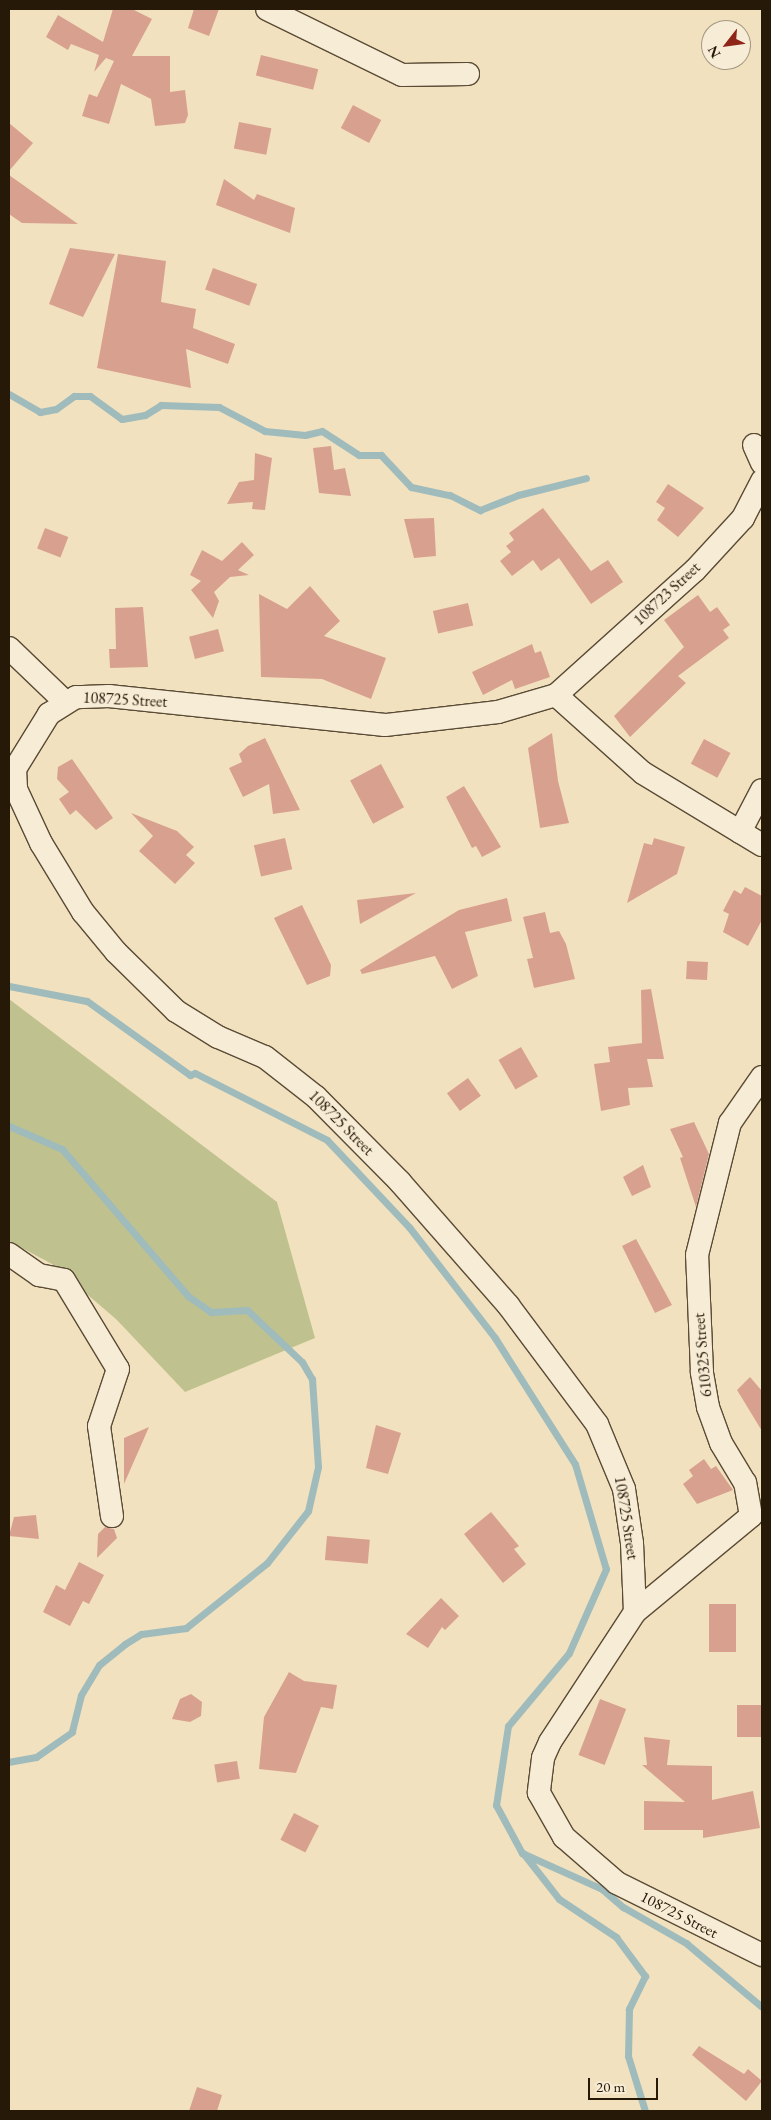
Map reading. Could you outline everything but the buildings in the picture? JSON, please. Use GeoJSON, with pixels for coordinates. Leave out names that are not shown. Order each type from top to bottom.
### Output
{"type":"FeatureCollection","features":[{"type":"Feature","properties":{"kind":"street"},"geometry":{"type":"LineString","coordinates":[[267,9],[402,75],[468,74]]}},
{"type":"Feature","properties":{"kind":"street","name":"108723 Street"},"geometry":{"type":"LineString","coordinates":[[556,695],[694,570],[743,518],[762,481]]}},
{"type":"Feature","properties":{"kind":"street"},"geometry":{"type":"LineString","coordinates":[[9,648],[64,701]]}},
{"type":"Feature","properties":{"kind":"street"},"geometry":{"type":"LineString","coordinates":[[556,695],[642,774],[762,845]]}},
{"type":"Feature","properties":{"kind":"street","name":"108725 Street"},"geometry":{"type":"LineString","coordinates":[[556,695],[498,712],[384,725],[109,696],[64,701],[27,742],[15,769],[16,789],[41,843],[83,912],[144,982],[176,1011],[265,1056],[316,1097],[400,1182],[508,1305],[597,1424],[616,1462],[632,1543],[635,1612],[550,1742],[539,1776],[544,1807],[564,1837],[617,1883],[762,1955]]}},
{"type":"Feature","properties":{"kind":"street"},"geometry":{"type":"LineString","coordinates":[[740,832],[762,790]]}},
{"type":"Feature","properties":{"kind":"street","name":"610325 Street"},"geometry":{"type":"LineString","coordinates":[[635,1612],[751,1516],[744,1483],[721,1443],[708,1407],[702,1372],[697,1254],[730,1123],[762,1077]]}},
{"type":"Feature","properties":{"kind":"street"},"geometry":{"type":"LineString","coordinates":[[9,1254],[39,1275],[64,1280],[118,1370],[99,1426],[112,1516]]}},
{"type":"Feature","properties":{"kind":"green space"},"geometry":{"type":"Polygon","coordinates":[[[9,999],[277,1202],[315,1338],[185,1392],[117,1320],[52,1264],[9,1241],[9,999]]]}},
{"type":"Feature","properties":{"kind":"waterway"},"geometry":{"type":"LineString","coordinates":[[9,394],[40,412],[56,409],[74,396],[90,396],[122,419],[145,415],[161,405],[219,407],[265,431],[305,435],[322,431],[359,455],[381,455],[411,487],[450,495],[480,510],[518,495],[586,478]]}},
{"type":"Feature","properties":{"kind":"waterway"},"geometry":{"type":"LineString","coordinates":[[9,986],[87,1001],[190,1075],[195,1073],[327,1140],[409,1227],[495,1338],[575,1464],[606,1569],[569,1653],[508,1726],[496,1805],[522,1853],[602,1889],[623,1907],[686,1943],[762,2007]]}},
{"type":"Feature","properties":{"kind":"waterway"},"geometry":{"type":"LineString","coordinates":[[9,1126],[62,1149],[188,1296],[211,1312],[247,1310],[302,1362],[312,1379],[318,1467],[308,1511],[267,1563],[186,1628],[141,1634],[125,1644],[99,1665],[81,1695],[72,1732],[36,1757],[9,1762]]}},
{"type":"Feature","properties":{"kind":"waterway"},"geometry":{"type":"LineString","coordinates":[[523,1853],[559,1899],[616,1937],[645,1976],[629,2009],[628,2056],[645,2111]]}}]}
